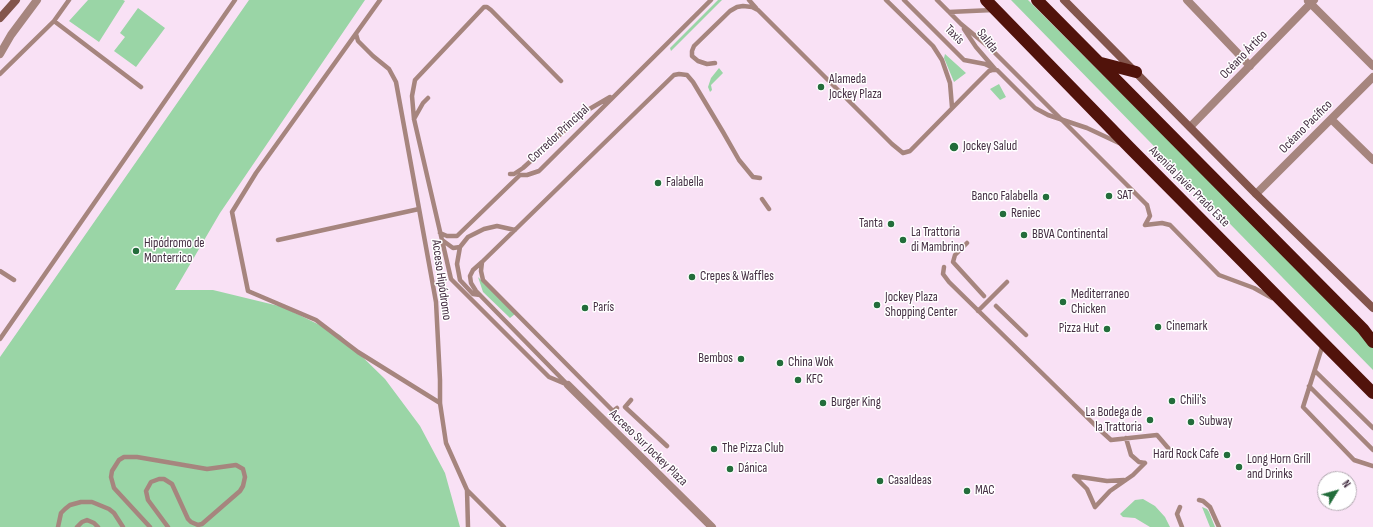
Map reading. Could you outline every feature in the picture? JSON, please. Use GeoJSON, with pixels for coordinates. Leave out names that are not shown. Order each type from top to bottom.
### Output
{"type":"FeatureCollection","features":[{"type":"Feature","properties":{"kind":"highway","name":"Avenida Javier Prado Este"},"geometry":{"type":"LineString","coordinates":[[986,0],[1130,148],[1373,393]]}},
{"type":"Feature","properties":{"kind":"highway","name":"Avenida Javier Prado Este"},"geometry":{"type":"LineString","coordinates":[[1038,0],[1363,329],[1373,342]]}},
{"type":"Feature","properties":{"kind":"highway"},"geometry":{"type":"LineString","coordinates":[[1100,63],[1136,72]]}},
{"type":"Feature","properties":{"kind":"main road"},"geometry":{"type":"LineString","coordinates":[[0,18],[16,0]]}},
{"type":"Feature","properties":{"kind":"main road"},"geometry":{"type":"LineString","coordinates":[[1064,0],[1256,194],[1373,308]]}},
{"type":"Feature","properties":{"kind":"street"},"geometry":{"type":"LineString","coordinates":[[0,54],[11,35],[37,0]]}},
{"type":"Feature","properties":{"kind":"street"},"geometry":{"type":"LineString","coordinates":[[1187,0],[1250,66]]}},
{"type":"Feature","properties":{"kind":"street"},"geometry":{"type":"LineString","coordinates":[[1311,1],[1373,66]]}},
{"type":"Feature","properties":{"kind":"street","name":"Océano Ártico"},"geometry":{"type":"LineString","coordinates":[[1190,127],[1311,1]]}},
{"type":"Feature","properties":{"kind":"street","name":"Océano Pacífico"},"geometry":{"type":"LineString","coordinates":[[1256,194],[1373,77]]}},
{"type":"Feature","properties":{"kind":"street"},"geometry":{"type":"LineString","coordinates":[[1331,119],[1373,160]]}},
{"type":"Feature","properties":{"kind":"street","name":"Acceso Sur Jockey Plaza"},"geometry":{"type":"LineString","coordinates":[[568,385],[712,527]]}},
{"type":"Feature","properties":{"kind":"lane"},"geometry":{"type":"LineString","coordinates":[[0,74],[54,21],[70,0]]}},
{"type":"Feature","properties":{"kind":"lane"},"geometry":{"type":"LineString","coordinates":[[0,339],[235,0]]}},
{"type":"Feature","properties":{"kind":"lane"},"geometry":{"type":"LineString","coordinates":[[380,0],[256,173],[232,212],[248,291],[316,320],[358,352],[440,403]]}},
{"type":"Feature","properties":{"kind":"lane"},"geometry":{"type":"LineString","coordinates":[[510,174],[514,174],[523,168],[586,111],[615,94],[711,0]]}},
{"type":"Feature","properties":{"kind":"lane"},"geometry":{"type":"LineString","coordinates":[[749,0],[901,152],[906,153],[910,151],[989,71],[997,70]]}},
{"type":"Feature","properties":{"kind":"lane"},"geometry":{"type":"LineString","coordinates":[[886,0],[933,46],[942,60],[950,83],[952,108]]}},
{"type":"Feature","properties":{"kind":"lane","name":"Taxis"},"geometry":{"type":"LineString","coordinates":[[904,0],[964,60],[984,64],[997,70]]}},
{"type":"Feature","properties":{"kind":"lane"},"geometry":{"type":"LineString","coordinates":[[937,0],[961,24],[990,48],[1147,205],[1150,216],[1145,225],[1162,223],[1170,225],[1220,275],[1254,288],[1286,306]]}},
{"type":"Feature","properties":{"kind":"lane"},"geometry":{"type":"LineString","coordinates":[[714,63],[708,64],[698,61],[692,56],[694,46],[730,11],[737,7],[747,6],[758,10]]}},
{"type":"Feature","properties":{"kind":"lane"},"geometry":{"type":"LineString","coordinates":[[561,80],[491,10],[484,7],[415,80],[412,96],[414,119],[451,279],[549,377],[568,385]]}},
{"type":"Feature","properties":{"kind":"lane"},"geometry":{"type":"LineString","coordinates":[[949,12],[996,10]]}},
{"type":"Feature","properties":{"kind":"lane"},"geometry":{"type":"LineString","coordinates":[[54,21],[141,87]]}},
{"type":"Feature","properties":{"kind":"lane","name":"Salida"},"geometry":{"type":"LineString","coordinates":[[961,24],[976,47],[1035,108],[1048,115],[1086,128],[1130,148]]}},
{"type":"Feature","properties":{"kind":"lane","name":"Acceso Hipódromo"},"geometry":{"type":"LineString","coordinates":[[356,34],[358,41],[389,69],[396,82],[436,302],[440,403],[446,443],[467,490],[504,527]]}},
{"type":"Feature","properties":{"kind":"lane"},"geometry":{"type":"LineString","coordinates":[[568,385],[480,295],[472,283],[470,276],[473,270],[674,75],[687,75],[693,82],[739,160],[753,177],[760,178]]}},
{"type":"Feature","properties":{"kind":"lane","name":"Corredor Principal"},"geometry":{"type":"LineString","coordinates":[[439,231],[447,236],[457,236],[520,175],[527,175],[539,171],[615,94]]}},
{"type":"Feature","properties":{"kind":"lane"},"geometry":{"type":"LineString","coordinates":[[414,119],[423,103],[428,98]]}},
{"type":"Feature","properties":{"kind":"lane"},"geometry":{"type":"LineString","coordinates":[[762,199],[769,209]]}},
{"type":"Feature","properties":{"kind":"lane"},"geometry":{"type":"LineString","coordinates":[[278,240],[419,209]]}},
{"type":"Feature","properties":{"kind":"lane"},"geometry":{"type":"LineString","coordinates":[[480,295],[473,294],[460,280],[457,264],[460,247],[468,237],[484,229],[497,226],[515,230]]}},
{"type":"Feature","properties":{"kind":"lane"},"geometry":{"type":"LineString","coordinates":[[442,240],[453,248],[460,247]]}},
{"type":"Feature","properties":{"kind":"lane"},"geometry":{"type":"LineString","coordinates":[[967,243],[955,255],[953,262],[971,284],[984,296]]}},
{"type":"Feature","properties":{"kind":"lane"},"geometry":{"type":"LineString","coordinates":[[482,262],[481,271],[483,280],[613,411],[616,408]]}},
{"type":"Feature","properties":{"kind":"lane"},"geometry":{"type":"LineString","coordinates":[[944,267],[943,274],[948,282],[1111,440],[1157,435],[1169,450]]}},
{"type":"Feature","properties":{"kind":"lane"},"geometry":{"type":"LineString","coordinates":[[0,271],[14,280]]}},
{"type":"Feature","properties":{"kind":"lane"},"geometry":{"type":"LineString","coordinates":[[978,311],[1007,282]]}},
{"type":"Feature","properties":{"kind":"lane"},"geometry":{"type":"LineString","coordinates":[[996,306],[1026,335]]}},
{"type":"Feature","properties":{"kind":"lane"},"geometry":{"type":"LineString","coordinates":[[1323,343],[1302,408],[1354,460],[1373,466]]}},
{"type":"Feature","properties":{"kind":"lane"},"geometry":{"type":"LineString","coordinates":[[1315,371],[1373,428]]}},
{"type":"Feature","properties":{"kind":"lane"},"geometry":{"type":"LineString","coordinates":[[1309,386],[1373,450]]}},
{"type":"Feature","properties":{"kind":"lane"},"geometry":{"type":"LineString","coordinates":[[631,400],[625,407],[667,446]]}},
{"type":"Feature","properties":{"kind":"lane"},"geometry":{"type":"LineString","coordinates":[[1124,480],[1107,481],[1075,477],[1087,489],[1095,508],[1110,491],[1132,475],[1145,463],[1139,462],[1131,455],[1126,438]]}},
{"type":"Feature","properties":{"kind":"lane"},"geometry":{"type":"LineString","coordinates":[[150,527],[118,493],[112,483],[112,470],[119,460],[124,457],[137,457],[207,469],[236,464],[243,469],[245,477],[240,491],[202,524],[198,525],[188,519],[172,484],[164,479],[151,482],[146,491],[148,500],[168,527]]}},
{"type":"Feature","properties":{"kind":"lane"},"geometry":{"type":"LineString","coordinates":[[467,490],[468,527]]}},
{"type":"Feature","properties":{"kind":"lane"},"geometry":{"type":"LineString","coordinates":[[1199,500],[1203,501],[1210,507],[1218,527]]}},
{"type":"Feature","properties":{"kind":"lane"},"geometry":{"type":"LineString","coordinates":[[58,527],[61,513],[70,505],[81,502],[92,502],[110,509],[123,527]]}},
{"type":"Feature","properties":{"kind":"lane"},"geometry":{"type":"LineString","coordinates":[[1180,507],[1177,514],[1182,527]]}},
{"type":"Feature","properties":{"kind":"lane"},"geometry":{"type":"LineString","coordinates":[[77,527],[82,522],[87,520],[94,523],[98,527]]}},
{"type":"Feature","properties":{"kind":"green space"},"geometry":{"type":"Polygon","coordinates":[[[88,0],[125,1],[99,42],[69,21],[88,0]]]}},
{"type":"Feature","properties":{"kind":"green space","name":"Hipódromo de Monterrico"},"geometry":{"type":"Polygon","coordinates":[[[249,0],[365,0],[220,213],[175,290],[213,290],[283,307],[340,335],[385,379],[420,426],[445,473],[460,527],[0,527],[0,357],[249,0]]]}},
{"type":"Feature","properties":{"kind":"green space"},"geometry":{"type":"Polygon","coordinates":[[[718,0],[722,0],[671,51],[670,48],[718,0]]]}},
{"type":"Feature","properties":{"kind":"green space"},"geometry":{"type":"Polygon","coordinates":[[[1011,0],[1028,0],[1373,345],[1373,370],[1011,0]]]}},
{"type":"Feature","properties":{"kind":"green space"},"geometry":{"type":"Polygon","coordinates":[[[138,8],[165,28],[136,67],[114,51],[125,37],[120,33],[138,8]]]}},
{"type":"Feature","properties":{"kind":"green space"},"geometry":{"type":"Polygon","coordinates":[[[945,54],[966,73],[954,82],[944,58],[945,54]]]}},
{"type":"Feature","properties":{"kind":"green space"},"geometry":{"type":"Polygon","coordinates":[[[719,68],[723,73],[711,85],[712,90],[710,92],[708,87],[711,78],[719,68]]]}},
{"type":"Feature","properties":{"kind":"green space"},"geometry":{"type":"Polygon","coordinates":[[[999,84],[1006,97],[1000,100],[990,89],[999,84]]]}},
{"type":"Feature","properties":{"kind":"green space"},"geometry":{"type":"Polygon","coordinates":[[[478,277],[515,314],[510,318],[483,292],[478,277]]]}},
{"type":"Feature","properties":{"kind":"green space"},"geometry":{"type":"Polygon","coordinates":[[[1143,499],[1155,506],[1165,517],[1170,527],[1150,527],[1135,518],[1123,517],[1120,514],[1135,500],[1143,499]]]}},
{"type":"Feature","properties":{"kind":"green space"},"geometry":{"type":"Polygon","coordinates":[[[1202,507],[1207,509],[1209,512],[1215,527],[1210,527],[1202,507]]]}},
{"type":"Feature","properties":{"kind":"place","name":"Alameda Jockey Plaza"},"geometry":{"type":"Point","coordinates":[821,87]}},
{"type":"Feature","properties":{"kind":"place","name":"Jockey Salud"},"geometry":{"type":"Point","coordinates":[954,147]}},
{"type":"Feature","properties":{"kind":"place","name":"Falabella"},"geometry":{"type":"Point","coordinates":[658,183]}},
{"type":"Feature","properties":{"kind":"place","name":"SAT"},"geometry":{"type":"Point","coordinates":[1109,196]}},
{"type":"Feature","properties":{"kind":"place","name":"Banco Falabella"},"geometry":{"type":"Point","coordinates":[1046,197]}},
{"type":"Feature","properties":{"kind":"place","name":"Reniec"},"geometry":{"type":"Point","coordinates":[1003,214]}},
{"type":"Feature","properties":{"kind":"place","name":"Tanta"},"geometry":{"type":"Point","coordinates":[891,224]}},
{"type":"Feature","properties":{"kind":"place","name":"BBVA Continental"},"geometry":{"type":"Point","coordinates":[1024,235]}},
{"type":"Feature","properties":{"kind":"place","name":"La Trattoria di Mambrino"},"geometry":{"type":"Point","coordinates":[903,240]}},
{"type":"Feature","properties":{"kind":"place","name":"Hipódromo de Monterrico"},"geometry":{"type":"Point","coordinates":[136,251]}},
{"type":"Feature","properties":{"kind":"place","name":"Crepes & Waffles"},"geometry":{"type":"Point","coordinates":[692,277]}},
{"type":"Feature","properties":{"kind":"place","name":"Mediterraneo Chicken"},"geometry":{"type":"Point","coordinates":[1063,302]}},
{"type":"Feature","properties":{"kind":"place","name":"Jockey Plaza Shopping Center"},"geometry":{"type":"Point","coordinates":[877,305]}},
{"type":"Feature","properties":{"kind":"place","name":"París"},"geometry":{"type":"Point","coordinates":[585,308]}},
{"type":"Feature","properties":{"kind":"place","name":"Cinemark"},"geometry":{"type":"Point","coordinates":[1158,327]}},
{"type":"Feature","properties":{"kind":"place","name":"Pizza Hut"},"geometry":{"type":"Point","coordinates":[1107,329]}},
{"type":"Feature","properties":{"kind":"place","name":"Bembos"},"geometry":{"type":"Point","coordinates":[741,359]}},
{"type":"Feature","properties":{"kind":"place","name":"China Wok"},"geometry":{"type":"Point","coordinates":[780,363]}},
{"type":"Feature","properties":{"kind":"place","name":"KFC"},"geometry":{"type":"Point","coordinates":[798,380]}},
{"type":"Feature","properties":{"kind":"place","name":"Chili's"},"geometry":{"type":"Point","coordinates":[1172,401]}},
{"type":"Feature","properties":{"kind":"place","name":"Burger King"},"geometry":{"type":"Point","coordinates":[823,403]}},
{"type":"Feature","properties":{"kind":"place","name":"La Bodega de la Trattoria"},"geometry":{"type":"Point","coordinates":[1150,420]}},
{"type":"Feature","properties":{"kind":"place","name":"Subway"},"geometry":{"type":"Point","coordinates":[1191,422]}},
{"type":"Feature","properties":{"kind":"place","name":"The Pizza Club"},"geometry":{"type":"Point","coordinates":[714,449]}},
{"type":"Feature","properties":{"kind":"place","name":"Hard Rock Cafe"},"geometry":{"type":"Point","coordinates":[1227,455]}},
{"type":"Feature","properties":{"kind":"place","name":"Long Horn Grill and Drinks"},"geometry":{"type":"Point","coordinates":[1239,467]}},
{"type":"Feature","properties":{"kind":"place","name":"Dánica"},"geometry":{"type":"Point","coordinates":[730,469]}},
{"type":"Feature","properties":{"kind":"place","name":"CasaIdeas"},"geometry":{"type":"Point","coordinates":[880,481]}},
{"type":"Feature","properties":{"kind":"place","name":"MAC"},"geometry":{"type":"Point","coordinates":[967,491]}}]}
